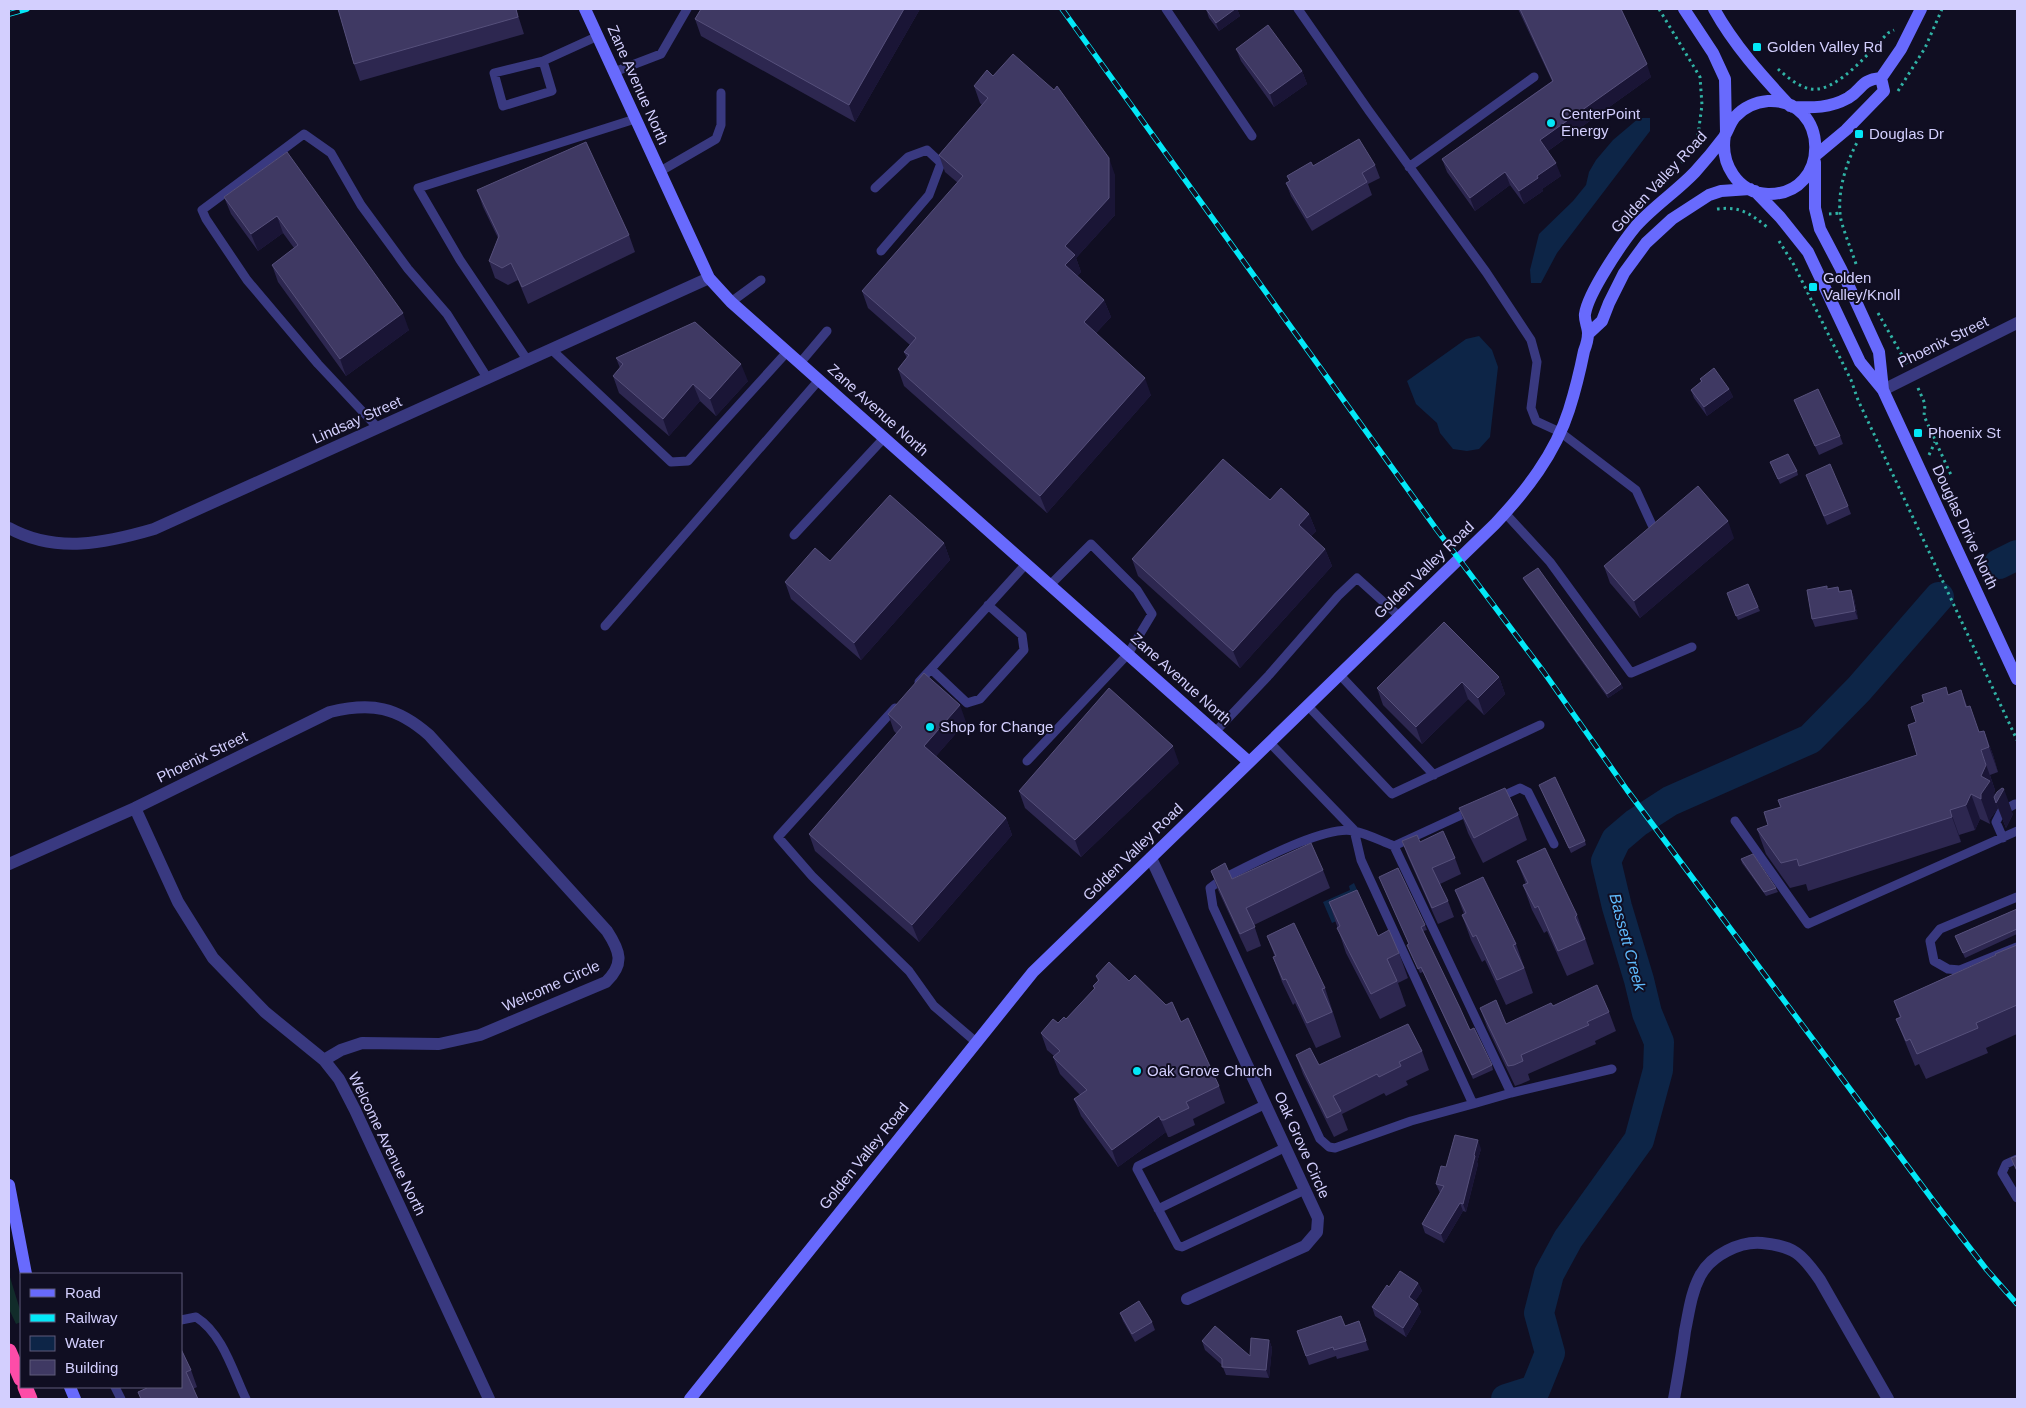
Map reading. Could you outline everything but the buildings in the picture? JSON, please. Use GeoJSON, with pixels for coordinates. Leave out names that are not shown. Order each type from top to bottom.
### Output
{"type":"FeatureCollection","features":[{"type":"Feature","properties":{"kind":"highway"},"geometry":{"type":"LineString","coordinates":[[9,1351],[20,1377]]}},
{"type":"Feature","properties":{"kind":"street","name":"Zane Avenue North"},"geometry":{"type":"LineString","coordinates":[[585,9],[709,278],[731,302],[1249,762]]}},
{"type":"Feature","properties":{"kind":"street"},"geometry":{"type":"LineString","coordinates":[[1684,9],[1713,53],[1725,79],[1726,134],[1724,154],[1730,172],[1736,179],[1752,190],[1776,193],[1792,188],[1805,178],[1815,157],[1846,130],[1884,91],[1881,78],[1902,48],[1921,9]]}},
{"type":"Feature","properties":{"kind":"street"},"geometry":{"type":"LineString","coordinates":[[1714,9],[1740,49],[1791,107]]}},
{"type":"Feature","properties":{"kind":"street"},"geometry":{"type":"LineString","coordinates":[[1791,107],[1831,106],[1850,97],[1869,79],[1881,78]]}},
{"type":"Feature","properties":{"kind":"street"},"geometry":{"type":"LineString","coordinates":[[1726,134],[1735,117],[1752,104],[1773,101],[1791,107],[1802,114],[1814,133],[1815,157]]}},
{"type":"Feature","properties":{"kind":"street","name":"Golden Valley Road"},"geometry":{"type":"LineString","coordinates":[[690,1399],[1033,972],[1505,513],[1529,484],[1548,456],[1569,412],[1588,334],[1584,315],[1596,287],[1618,250],[1637,226],[1694,172],[1726,134]]}},
{"type":"Feature","properties":{"kind":"street","name":"Douglas Drive North"},"geometry":{"type":"LineString","coordinates":[[1815,157],[1815,208],[1820,229],[1841,268],[1879,352],[1883,390]]}},
{"type":"Feature","properties":{"kind":"street","name":"Golden Valley Road"},"geometry":{"type":"LineString","coordinates":[[1588,334],[1602,321],[1624,273],[1646,243],[1672,219],[1709,195],[1728,190],[1752,190]]}},
{"type":"Feature","properties":{"kind":"street","name":"Douglas Drive North"},"geometry":{"type":"LineString","coordinates":[[1752,190],[1780,217],[1808,252],[1860,362],[1883,390],[2017,679]]}},
{"type":"Feature","properties":{"kind":"street","name":"Lindsay Street"},"geometry":{"type":"LineString","coordinates":[[9,528],[48,542],[84,545],[154,530],[709,278]]}},
{"type":"Feature","properties":{"kind":"street","name":"Phoenix Street"},"geometry":{"type":"LineString","coordinates":[[1883,390],[2017,323]]}},
{"type":"Feature","properties":{"kind":"street","name":"Phoenix Street"},"geometry":{"type":"LineString","coordinates":[[9,864],[135,808],[330,712],[351,707],[373,707],[393,711],[413,721]]}},
{"type":"Feature","properties":{"kind":"street","name":"Welcome Circle"},"geometry":{"type":"LineString","coordinates":[[324,1060],[341,1050],[362,1043],[439,1044],[480,1035],[606,982],[614,974],[619,962],[617,946],[607,931],[429,735],[413,721]]}},
{"type":"Feature","properties":{"kind":"street","name":"Welcome Avenue North"},"geometry":{"type":"LineString","coordinates":[[135,808],[178,902],[213,958],[265,1012],[324,1060],[339,1079],[489,1399]]}},
{"type":"Feature","properties":{"kind":"street","name":"Oak Grove Circle"},"geometry":{"type":"LineString","coordinates":[[1151,858],[1318,1218],[1317,1232],[1305,1246],[1188,1299]]}},
{"type":"Feature","properties":{"kind":"street"},"geometry":{"type":"LineString","coordinates":[[9,1185],[26,1273]]}},
{"type":"Feature","properties":{"kind":"street"},"geometry":{"type":"LineString","coordinates":[[1674,1399],[1692,1294],[1701,1273],[1714,1259],[1733,1248],[1752,1242],[1783,1245],[1808,1262],[1888,1399]]}},
{"type":"Feature","properties":{"kind":"lane"},"geometry":{"type":"LineString","coordinates":[[614,72],[661,54],[686,9]]}},
{"type":"Feature","properties":{"kind":"lane"},"geometry":{"type":"LineString","coordinates":[[1166,9],[1252,136]]}},
{"type":"Feature","properties":{"kind":"lane"},"geometry":{"type":"LineString","coordinates":[[1298,9],[1340,71],[1486,272],[1531,340],[1536,362],[1531,408],[1536,421],[1560,432],[1636,490],[1652,525]]}},
{"type":"Feature","properties":{"kind":"lane"},"geometry":{"type":"LineString","coordinates":[[543,61],[552,92],[503,106],[494,73],[543,61],[598,36]]}},
{"type":"Feature","properties":{"kind":"lane"},"geometry":{"type":"LineString","coordinates":[[1409,167],[1534,77]]}},
{"type":"Feature","properties":{"kind":"lane"},"geometry":{"type":"LineString","coordinates":[[660,172],[716,139],[721,125],[721,93]]}},
{"type":"Feature","properties":{"kind":"lane"},"geometry":{"type":"LineString","coordinates":[[528,361],[460,260],[418,188],[635,119]]}},
{"type":"Feature","properties":{"kind":"lane"},"geometry":{"type":"LineString","coordinates":[[378,428],[318,364],[247,280],[206,219],[202,210],[304,134],[331,153],[361,205],[408,269],[447,314],[488,379]]}},
{"type":"Feature","properties":{"kind":"lane"},"geometry":{"type":"LineString","coordinates":[[876,188],[908,157],[927,150],[941,163],[929,195],[881,251]]}},
{"type":"Feature","properties":{"kind":"lane"},"geometry":{"type":"LineString","coordinates":[[731,302],[762,280]]}},
{"type":"Feature","properties":{"kind":"lane"},"geometry":{"type":"LineString","coordinates":[[800,363],[827,331]]}},
{"type":"Feature","properties":{"kind":"lane"},"geometry":{"type":"LineString","coordinates":[[552,350],[671,462],[688,461],[787,352]]}},
{"type":"Feature","properties":{"kind":"lane"},"geometry":{"type":"LineString","coordinates":[[605,626],[819,380]]}},
{"type":"Feature","properties":{"kind":"lane"},"geometry":{"type":"LineString","coordinates":[[794,535],[884,438]]}},
{"type":"Feature","properties":{"kind":"lane"},"geometry":{"type":"LineString","coordinates":[[1505,513],[1550,562],[1631,673],[1692,647]]}},
{"type":"Feature","properties":{"kind":"lane"},"geometry":{"type":"LineString","coordinates":[[1027,761],[1128,654],[1152,614],[1137,590],[1091,544],[1050,585]]}},
{"type":"Feature","properties":{"kind":"lane"},"geometry":{"type":"LineString","coordinates":[[911,691],[1026,564]]}},
{"type":"Feature","properties":{"kind":"lane"},"geometry":{"type":"LineString","coordinates":[[1215,732],[1269,675],[1338,596],[1358,578],[1399,616]]}},
{"type":"Feature","properties":{"kind":"lane"},"geometry":{"type":"LineString","coordinates":[[930,669],[967,703],[980,699],[1024,650],[1022,635],[988,605]]}},
{"type":"Feature","properties":{"kind":"lane"},"geometry":{"type":"LineString","coordinates":[[1339,674],[1434,775]]}},
{"type":"Feature","properties":{"kind":"lane"},"geometry":{"type":"LineString","coordinates":[[904,698],[778,837],[812,876],[909,971],[934,1006],[976,1042]]}},
{"type":"Feature","properties":{"kind":"lane"},"geometry":{"type":"LineString","coordinates":[[1307,705],[1392,794],[1540,725]]}},
{"type":"Feature","properties":{"kind":"lane"},"geometry":{"type":"LineString","coordinates":[[1270,742],[1354,830],[1361,860],[1473,1104]]}},
{"type":"Feature","properties":{"kind":"lane"},"geometry":{"type":"LineString","coordinates":[[1493,800],[1520,788],[1528,792],[1554,844]]}},
{"type":"Feature","properties":{"kind":"lane"},"geometry":{"type":"LineString","coordinates":[[2003,838],[1996,822],[2001,812],[2017,804]]}},
{"type":"Feature","properties":{"kind":"lane"},"geometry":{"type":"LineString","coordinates":[[1394,846],[1475,809]]}},
{"type":"Feature","properties":{"kind":"lane"},"geometry":{"type":"LineString","coordinates":[[1735,821],[1808,924],[2017,832]]}},
{"type":"Feature","properties":{"kind":"lane"},"geometry":{"type":"LineString","coordinates":[[1511,1093],[1394,846],[1354,830],[1338,830],[1317,835],[1222,879],[1210,888],[1212,907],[1320,1139],[1329,1147],[1341,1146],[1411,1120],[1511,1093],[1612,1069]]}},
{"type":"Feature","properties":{"kind":"lane"},"geometry":{"type":"LineString","coordinates":[[2017,897],[1940,929],[1930,941],[1934,961],[1948,969],[1960,970],[2017,947]]}},
{"type":"Feature","properties":{"kind":"lane"},"geometry":{"type":"LineString","coordinates":[[1266,1104],[1138,1166],[1137,1169],[1178,1246],[1182,1247],[1305,1190]]}},
{"type":"Feature","properties":{"kind":"lane"},"geometry":{"type":"LineString","coordinates":[[1158,1209],[1286,1147]]}},
{"type":"Feature","properties":{"kind":"lane"},"geometry":{"type":"LineString","coordinates":[[2017,1159],[2006,1164],[2002,1173],[2017,1198]]}},
{"type":"Feature","properties":{"kind":"lane"},"geometry":{"type":"LineString","coordinates":[[182,1320],[196,1317],[205,1323],[220,1343],[246,1399]]}},
{"type":"Feature","properties":{"kind":"path"},"geometry":{"type":"LineString","coordinates":[[1659,9],[1700,77],[1702,105],[1698,134],[1681,160]]}},
{"type":"Feature","properties":{"kind":"path"},"geometry":{"type":"LineString","coordinates":[[1894,97],[1925,48],[1942,9]]}},
{"type":"Feature","properties":{"kind":"path"},"geometry":{"type":"LineString","coordinates":[[1772,64],[1797,84],[1812,89],[1826,88],[1843,77],[1888,33]]}},
{"type":"Feature","properties":{"kind":"path"},"geometry":{"type":"LineString","coordinates":[[1858,268],[1841,218],[1841,194],[1848,162],[1857,141],[1862,136]]}},
{"type":"Feature","properties":{"kind":"path"},"geometry":{"type":"LineString","coordinates":[[1713,210],[1731,207],[1752,214],[1772,232]]}},
{"type":"Feature","properties":{"kind":"path"},"geometry":{"type":"LineString","coordinates":[[1775,237],[1794,265],[1851,380],[1858,400],[2017,740]]}},
{"type":"Feature","properties":{"kind":"path"},"geometry":{"type":"LineString","coordinates":[[1876,308],[1901,351],[1925,404],[1924,416],[1951,475]]}},
{"type":"Feature","properties":{"kind":"green space"},"geometry":{"type":"Polygon","coordinates":[[[9,1274],[20,1310],[20,1322],[16,1324],[9,1309],[9,1274]]]}},
{"type":"Feature","properties":{"kind":"water"},"geometry":{"type":"Polygon","coordinates":[[[1639,118],[1650,118],[1650,131],[1557,253],[1541,283],[1531,283],[1530,270],[1539,234],[1573,201],[1586,185],[1589,172],[1596,160],[1613,140],[1639,118]]]}},
{"type":"Feature","properties":{"kind":"water"},"geometry":{"type":"Polygon","coordinates":[[[1479,336],[1492,350],[1498,367],[1490,437],[1479,449],[1467,451],[1453,449],[1440,433],[1437,423],[1416,404],[1407,381],[1466,339],[1479,336]]]}},
{"type":"Feature","properties":{"kind":"water"},"geometry":{"type":"Polygon","coordinates":[[[1354,883],[1365,908],[1332,923],[1323,902],[1350,890],[1349,886],[1354,883]]]}},
{"type":"Feature","properties":{"kind":"waterway"},"geometry":{"type":"LineString","coordinates":[[1999,564],[2017,555]]}},
{"type":"Feature","properties":{"kind":"waterway","name":"Bassett Creek"},"geometry":{"type":"LineString","coordinates":[[1506,1399],[1535,1390],[1550,1353],[1539,1313],[1549,1274],[1568,1239],[1639,1140],[1658,1070],[1659,1042],[1647,1013],[1606,861],[1616,840],[1636,823],[1670,801],[1810,739],[1859,689],[1939,597]]}},
{"type":"Feature","properties":{"kind":"railway"},"geometry":{"type":"LineString","coordinates":[[9,14],[27,9]]}},
{"type":"Feature","properties":{"kind":"railway"},"geometry":{"type":"LineString","coordinates":[[1062,9],[1437,530],[1543,671],[1627,790],[1935,1203],[1987,1270],[2017,1304]]}},
{"type":"Feature","properties":{"kind":"place","name":"Golden Valley Rd"},"geometry":{"type":"Point","coordinates":[1757,47]}},
{"type":"Feature","properties":{"kind":"place","name":"CenterPoint Energy"},"geometry":{"type":"Point","coordinates":[1551,123]}},
{"type":"Feature","properties":{"kind":"place","name":"Douglas Dr"},"geometry":{"type":"Point","coordinates":[1859,134]}},
{"type":"Feature","properties":{"kind":"place","name":"Golden Valley/Knoll"},"geometry":{"type":"Point","coordinates":[1813,287]}},
{"type":"Feature","properties":{"kind":"place","name":"Phoenix St"},"geometry":{"type":"Point","coordinates":[1918,433]}},
{"type":"Feature","properties":{"kind":"place","name":"Shop for Change"},"geometry":{"type":"Point","coordinates":[930,727]}},
{"type":"Feature","properties":{"kind":"place","name":"Oak Grove Church"},"geometry":{"type":"Point","coordinates":[1137,1071]}}]}
